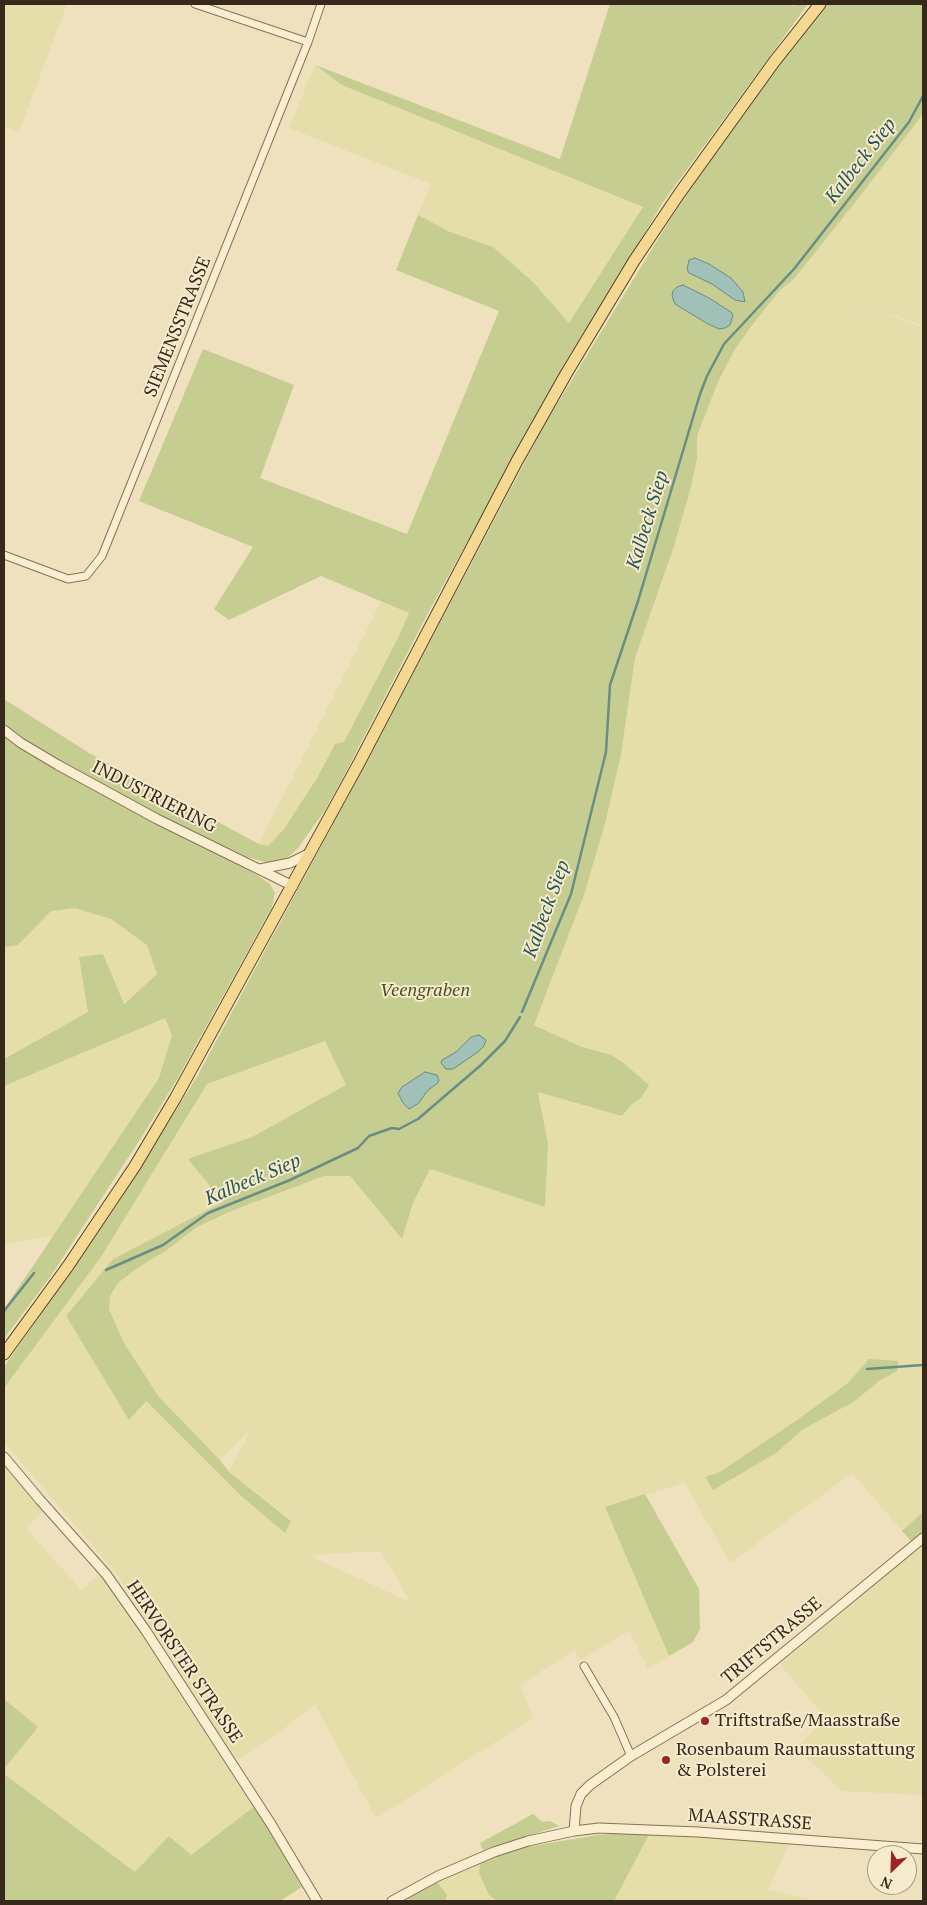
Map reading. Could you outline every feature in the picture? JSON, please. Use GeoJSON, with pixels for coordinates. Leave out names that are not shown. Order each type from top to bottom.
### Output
{"type":"FeatureCollection","features":[{"type":"Feature","properties":{"kind":"main road"},"geometry":{"type":"LineString","coordinates":[[4,1354],[68,1266],[135,1166],[176,1097],[310,853],[500,493],[571,366],[634,261],[679,194],[774,62],[820,4]]}},
{"type":"Feature","properties":{"kind":"street"},"geometry":{"type":"LineString","coordinates":[[194,4],[308,42]]}},
{"type":"Feature","properties":{"kind":"street","name":"SIEMENSSTRASSE"},"geometry":{"type":"LineString","coordinates":[[4,555],[68,579],[86,576],[102,556],[308,42],[321,4]]}},
{"type":"Feature","properties":{"kind":"street","name":"INDUSTRIERING"},"geometry":{"type":"LineString","coordinates":[[4,730],[58,766],[157,819],[292,886]]}},
{"type":"Feature","properties":{"kind":"street"},"geometry":{"type":"LineString","coordinates":[[260,869],[290,863],[310,853]]}},
{"type":"Feature","properties":{"kind":"street","name":"HERVORSTER STRASSE"},"geometry":{"type":"LineString","coordinates":[[4,1457],[106,1574],[146,1631],[271,1824],[317,1901]]}},
{"type":"Feature","properties":{"kind":"street","name":"TRIFTSTRASSE"},"geometry":{"type":"LineString","coordinates":[[574,1831],[576,1806],[581,1794],[631,1756],[726,1700],[923,1538]]}},
{"type":"Feature","properties":{"kind":"street"},"geometry":{"type":"LineString","coordinates":[[584,1666],[614,1717],[631,1756]]}},
{"type":"Feature","properties":{"kind":"street","name":"MAASSTRASSE"},"geometry":{"type":"LineString","coordinates":[[574,1831],[614,1828],[698,1832],[923,1849]]}},
{"type":"Feature","properties":{"kind":"street"},"geometry":{"type":"LineString","coordinates":[[392,1901],[438,1876],[476,1859],[528,1841],[574,1831]]}},
{"type":"Feature","properties":{"kind":"shaded area"},"geometry":{"type":"Polygon","coordinates":[[[4,4],[67,4],[19,132],[4,127],[4,4]]]}},
{"type":"Feature","properties":{"kind":"shaded area"},"geometry":{"type":"Polygon","coordinates":[[[315,65],[342,85],[643,207],[569,324],[533,282],[418,215],[431,184],[289,128],[315,65]]]}},
{"type":"Feature","properties":{"kind":"shaded area"},"geometry":{"type":"Polygon","coordinates":[[[923,114],[923,325],[857,303],[923,327],[923,1512],[902,1531],[852,1473],[730,1563],[685,1483],[605,1507],[669,1656],[648,1669],[629,1630],[581,1660],[574,1650],[520,1685],[533,1718],[376,1818],[315,1705],[274,1736],[235,1761],[116,1573],[4,1442],[4,1388],[101,1257],[207,1084],[325,1040],[346,1085],[280,1173],[113,1259],[66,1316],[129,1420],[146,1401],[238,1493],[260,1510],[291,1520],[229,1472],[251,1429],[220,1460],[159,1397],[124,1343],[109,1309],[110,1296],[118,1283],[197,1227],[231,1211],[324,1176],[349,1176],[402,1239],[413,1203],[430,1169],[545,1207],[548,1144],[538,1091],[622,1116],[632,1104],[641,1098],[598,1051],[579,1046],[534,1025],[585,892],[606,820],[621,754],[635,658],[674,546],[691,487],[697,458],[697,436],[718,382],[735,349],[748,331],[780,290],[793,280],[923,114]],[[869,1359],[848,1383],[797,1420],[718,1473],[705,1477],[713,1489],[776,1453],[802,1430],[855,1401],[879,1381],[897,1371],[869,1359]],[[381,1551],[308,1555],[410,1602],[381,1551]]]}},
{"type":"Feature","properties":{"kind":"shaded area"},"geometry":{"type":"Polygon","coordinates":[[[381,602],[409,613],[397,640],[344,742],[335,744],[317,778],[284,829],[268,846],[259,844],[381,602]]]}},
{"type":"Feature","properties":{"kind":"shaded area"},"geometry":{"type":"Polygon","coordinates":[[[75,908],[111,919],[147,945],[157,974],[123,1004],[103,954],[88,1012],[4,1059],[4,947],[18,945],[51,911],[75,908]]]}},
{"type":"Feature","properties":{"kind":"shaded area"},"geometry":{"type":"Polygon","coordinates":[[[165,1018],[172,1035],[159,1078],[54,1236],[4,1244],[4,1086],[165,1018]]]}},
{"type":"Feature","properties":{"kind":"shaded area"},"geometry":{"type":"Polygon","coordinates":[[[4,1466],[44,1510],[26,1528],[81,1590],[100,1574],[162,1664],[255,1806],[191,1855],[169,1836],[135,1872],[4,1774],[4,1769],[37,1727],[4,1699],[4,1466]]]}},
{"type":"Feature","properties":{"kind":"shaded area"},"geometry":{"type":"Polygon","coordinates":[[[923,1545],[923,1795],[842,1791],[796,1748],[827,1718],[780,1665],[923,1545]]]}},
{"type":"Feature","properties":{"kind":"shaded area"},"geometry":{"type":"Polygon","coordinates":[[[650,1833],[789,1844],[768,1890],[818,1901],[614,1901],[650,1833]]]}},
{"type":"Feature","properties":{"kind":"shaded area"},"geometry":{"type":"Polygon","coordinates":[[[481,1862],[479,1873],[489,1895],[497,1901],[445,1901],[446,1895],[437,1882],[461,1869],[481,1862]]]}},
{"type":"Feature","properties":{"kind":"green space"},"geometry":{"type":"Polygon","coordinates":[[[610,4],[789,4],[794,6],[796,4],[808,4],[663,202],[616,282],[569,356],[428,613],[340,783],[325,810],[298,848],[282,863],[272,864],[247,857],[143,807],[57,760],[4,725],[4,699],[89,753],[259,844],[268,846],[284,829],[317,778],[335,744],[344,742],[409,613],[321,576],[229,620],[214,609],[253,547],[139,501],[203,349],[294,385],[260,478],[407,534],[499,311],[396,270],[418,215],[450,232],[493,247],[533,282],[569,323],[643,207],[342,85],[315,65],[560,159],[610,4]]]}},
{"type":"Feature","properties":{"kind":"green space","name":"Veengraben"},"geometry":{"type":"Polygon","coordinates":[[[828,4],[923,4],[923,114],[793,280],[780,290],[750,328],[735,349],[718,382],[697,436],[697,458],[691,487],[674,546],[635,658],[621,754],[606,820],[585,892],[534,1025],[579,1046],[611,1055],[649,1085],[641,1098],[632,1104],[622,1116],[538,1092],[548,1144],[545,1207],[430,1169],[413,1203],[402,1239],[350,1176],[324,1176],[231,1211],[197,1227],[118,1283],[110,1296],[109,1309],[124,1343],[159,1397],[220,1460],[229,1472],[291,1521],[285,1533],[238,1493],[146,1401],[129,1420],[66,1316],[113,1259],[223,1202],[188,1159],[252,1137],[346,1085],[325,1041],[207,1084],[101,1257],[4,1388],[4,1367],[115,1208],[198,1075],[374,748],[546,422],[671,218],[737,121],[828,4]]]}},
{"type":"Feature","properties":{"kind":"green space"},"geometry":{"type":"Polygon","coordinates":[[[4,734],[60,771],[257,875],[270,884],[275,893],[272,907],[176,1081],[50,1277],[4,1339],[4,1309],[159,1078],[172,1035],[165,1018],[4,1086],[4,1059],[88,1012],[79,957],[103,954],[124,1004],[157,974],[147,945],[111,919],[75,908],[51,911],[18,945],[4,947],[4,734]]]}},
{"type":"Feature","properties":{"kind":"green space"},"geometry":{"type":"Polygon","coordinates":[[[869,1359],[898,1361],[897,1371],[879,1381],[855,1401],[802,1430],[776,1453],[713,1490],[705,1477],[718,1473],[797,1420],[848,1383],[869,1359]]]}},
{"type":"Feature","properties":{"kind":"green space"},"geometry":{"type":"Polygon","coordinates":[[[645,1494],[699,1589],[700,1629],[693,1642],[669,1656],[605,1507],[645,1494]]]}},
{"type":"Feature","properties":{"kind":"green space"},"geometry":{"type":"Polygon","coordinates":[[[923,1512],[923,1531],[912,1542],[902,1531],[923,1512]]]}},
{"type":"Feature","properties":{"kind":"green space"},"geometry":{"type":"Polygon","coordinates":[[[4,1699],[38,1727],[4,1769],[4,1699]]]}},
{"type":"Feature","properties":{"kind":"green space"},"geometry":{"type":"Polygon","coordinates":[[[4,1774],[135,1872],[169,1836],[191,1855],[255,1806],[302,1887],[280,1901],[4,1901],[4,1774]]]}},
{"type":"Feature","properties":{"kind":"green space"},"geometry":{"type":"Polygon","coordinates":[[[533,1814],[542,1822],[550,1821],[559,1826],[483,1850],[480,1843],[533,1814]]]}},
{"type":"Feature","properties":{"kind":"green space"},"geometry":{"type":"Polygon","coordinates":[[[633,1832],[650,1833],[614,1901],[497,1901],[489,1895],[479,1873],[481,1860],[519,1848],[598,1835],[633,1832]]]}},
{"type":"Feature","properties":{"kind":"green space"},"geometry":{"type":"Polygon","coordinates":[[[437,1882],[447,1895],[445,1901],[410,1901],[407,1898],[437,1882]]]}},
{"type":"Feature","properties":{"kind":"water"},"geometry":{"type":"Polygon","coordinates":[[[695,258],[709,264],[731,278],[743,292],[745,302],[735,300],[712,284],[689,273],[687,269],[689,260],[695,258]]]}},
{"type":"Feature","properties":{"kind":"water"},"geometry":{"type":"Polygon","coordinates":[[[683,285],[731,312],[733,315],[730,325],[719,329],[675,304],[672,296],[673,291],[683,285]]]}},
{"type":"Feature","properties":{"kind":"water"},"geometry":{"type":"Polygon","coordinates":[[[479,1035],[486,1040],[484,1046],[453,1069],[446,1069],[441,1063],[442,1060],[456,1052],[471,1037],[479,1035]]]}},
{"type":"Feature","properties":{"kind":"water"},"geometry":{"type":"Polygon","coordinates":[[[425,1072],[437,1075],[438,1083],[427,1091],[419,1103],[409,1109],[403,1103],[398,1093],[402,1087],[425,1072]]]}},
{"type":"Feature","properties":{"kind":"waterway","name":"Kalbeck Siep"},"geometry":{"type":"LineString","coordinates":[[522,1012],[571,894],[606,752],[610,685],[638,601],[707,376],[724,344],[794,269],[909,122],[923,96]]}},
{"type":"Feature","properties":{"kind":"waterway","name":"Kalbeck Siep"},"geometry":{"type":"LineString","coordinates":[[106,1270],[163,1245],[208,1213],[290,1180],[358,1148],[369,1136],[392,1128],[399,1129],[418,1119],[481,1065],[505,1041],[520,1017]]}},
{"type":"Feature","properties":{"kind":"waterway","name":"Kalbeck Siep"},"geometry":{"type":"LineString","coordinates":[[4,1311],[34,1273]]}},
{"type":"Feature","properties":{"kind":"waterway"},"geometry":{"type":"LineString","coordinates":[[867,1369],[923,1365]]}},
{"type":"Feature","properties":{"kind":"place","name":"Triftstraße/Maasstraße"},"geometry":{"type":"Point","coordinates":[705,1721]}},
{"type":"Feature","properties":{"kind":"place","name":"Rosenbaum Raumausstattung & Polsterei"},"geometry":{"type":"Point","coordinates":[666,1760]}}]}
